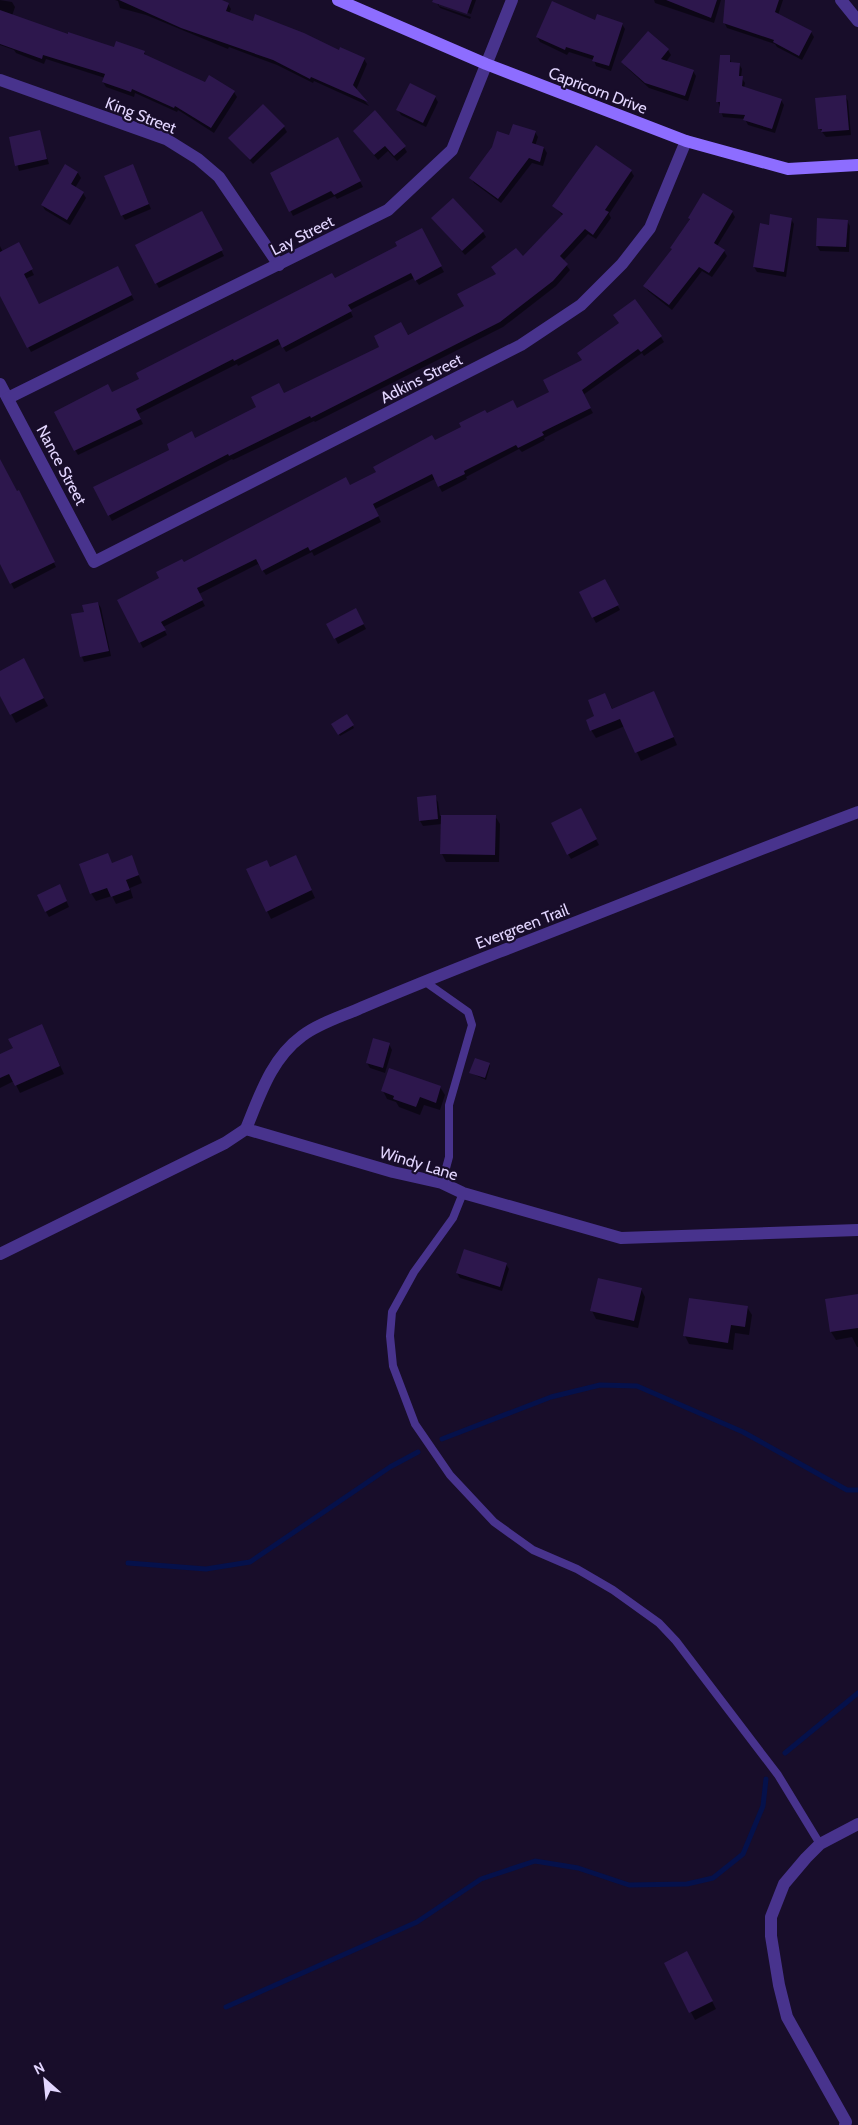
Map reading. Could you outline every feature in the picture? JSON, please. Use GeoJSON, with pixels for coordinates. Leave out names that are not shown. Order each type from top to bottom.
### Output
{"type":"FeatureCollection","features":[{"type":"Feature","properties":{"kind":"street","name":"Capricorn Drive"},"geometry":{"type":"LineString","coordinates":[[338,0],[486,64],[686,141],[788,169],[858,165]]}},
{"type":"Feature","properties":{"kind":"street","name":"Lay Street"},"geometry":{"type":"LineString","coordinates":[[8,398],[388,210],[452,150],[512,0]]}},
{"type":"Feature","properties":{"kind":"street"},"geometry":{"type":"LineString","coordinates":[[841,0],[858,21]]}},
{"type":"Feature","properties":{"kind":"street","name":"King Street"},"geometry":{"type":"LineString","coordinates":[[0,80],[166,139],[198,159],[219,177],[279,265]]}},
{"type":"Feature","properties":{"kind":"street","name":"Adkins Street"},"geometry":{"type":"LineString","coordinates":[[94,562],[521,346],[580,305],[622,264],[650,228],[686,141]]}},
{"type":"Feature","properties":{"kind":"street","name":"Nance Street"},"geometry":{"type":"LineString","coordinates":[[0,384],[94,562]]}},
{"type":"Feature","properties":{"kind":"street","name":"Evergreen Trail"},"geometry":{"type":"LineString","coordinates":[[246,1129],[273,1067],[285,1051],[303,1036],[332,1021],[424,981],[634,900],[738,856],[858,812]]}},
{"type":"Feature","properties":{"kind":"street"},"geometry":{"type":"LineString","coordinates":[[0,1254],[225,1143],[246,1129]]}},
{"type":"Feature","properties":{"kind":"street","name":"Windy Lane"},"geometry":{"type":"LineString","coordinates":[[246,1129],[393,1172],[442,1183],[463,1193],[621,1238],[858,1230]]}},
{"type":"Feature","properties":{"kind":"street"},"geometry":{"type":"LineString","coordinates":[[845,2125],[846,2122],[787,2017],[779,1986],[771,1936],[771,1917],[784,1884],[820,1844],[858,1824]]}},
{"type":"Feature","properties":{"kind":"lane"},"geometry":{"type":"LineString","coordinates":[[424,981],[468,1012],[472,1025],[449,1105],[449,1157],[442,1183]]}},
{"type":"Feature","properties":{"kind":"lane"},"geometry":{"type":"LineString","coordinates":[[463,1193],[453,1218],[414,1272],[392,1312],[390,1336],[392,1366],[415,1424],[450,1475],[494,1522],[533,1550],[577,1569],[613,1590],[659,1622],[676,1641],[778,1776],[820,1844]]}},
{"type":"Feature","properties":{"kind":"building"},"geometry":{"type":"Polygon","coordinates":[[[119,0],[222,0],[229,3],[226,11],[253,21],[255,14],[304,33],[339,50],[340,47],[365,58],[353,85],[368,102],[311,77],[310,79],[273,60],[181,28],[119,0]]]}},
{"type":"Feature","properties":{"kind":"building"},"geometry":{"type":"Polygon","coordinates":[[[433,0],[472,0],[467,14],[432,2],[433,0]]]}},
{"type":"Feature","properties":{"kind":"building"},"geometry":{"type":"Polygon","coordinates":[[[666,0],[717,0],[711,18],[666,0]]]}},
{"type":"Feature","properties":{"kind":"building"},"geometry":{"type":"Polygon","coordinates":[[[725,0],[779,0],[775,12],[812,31],[799,56],[773,42],[774,40],[723,23],[725,0]]]}},
{"type":"Feature","properties":{"kind":"building"},"geometry":{"type":"Polygon","coordinates":[[[552,1],[595,20],[597,14],[623,23],[609,66],[592,61],[594,56],[566,47],[565,50],[536,37],[552,1]]]}},
{"type":"Feature","properties":{"kind":"building"},"geometry":{"type":"Polygon","coordinates":[[[0,10],[68,34],[68,32],[114,47],[116,41],[145,51],[144,54],[205,82],[209,75],[235,91],[211,128],[175,106],[174,108],[132,89],[131,92],[102,82],[105,74],[43,55],[42,59],[0,44],[0,10]]]}},
{"type":"Feature","properties":{"kind":"building"},"geometry":{"type":"Polygon","coordinates":[[[648,31],[669,49],[661,59],[694,70],[685,96],[645,83],[621,62],[648,31]]]}},
{"type":"Feature","properties":{"kind":"building"},"geometry":{"type":"Polygon","coordinates":[[[720,55],[730,55],[730,62],[740,63],[739,76],[743,76],[742,86],[782,99],[772,129],[743,120],[745,115],[719,113],[720,102],[716,102],[720,55]]]}},
{"type":"Feature","properties":{"kind":"building"},"geometry":{"type":"Polygon","coordinates":[[[410,83],[436,96],[423,123],[396,110],[410,83]]]}},
{"type":"Feature","properties":{"kind":"building"},"geometry":{"type":"Polygon","coordinates":[[[846,95],[849,130],[821,132],[822,129],[818,129],[815,98],[846,95]]]}},
{"type":"Feature","properties":{"kind":"building"},"geometry":{"type":"Polygon","coordinates":[[[263,104],[285,126],[250,160],[228,138],[263,104]]]}},
{"type":"Feature","properties":{"kind":"building"},"geometry":{"type":"Polygon","coordinates":[[[375,110],[406,146],[394,156],[385,146],[374,155],[353,131],[375,110]]]}},
{"type":"Feature","properties":{"kind":"building"},"geometry":{"type":"Polygon","coordinates":[[[513,124],[536,131],[532,143],[544,147],[540,162],[529,158],[498,199],[469,178],[492,147],[497,131],[509,135],[513,124]]]}},
{"type":"Feature","properties":{"kind":"building"},"geometry":{"type":"Polygon","coordinates":[[[40,130],[47,159],[15,166],[9,137],[40,130]]]}},
{"type":"Feature","properties":{"kind":"building"},"geometry":{"type":"Polygon","coordinates":[[[338,137],[361,181],[334,195],[331,191],[289,212],[270,173],[338,137]]]}},
{"type":"Feature","properties":{"kind":"building"},"geometry":{"type":"Polygon","coordinates":[[[596,145],[632,170],[605,210],[609,212],[593,235],[585,229],[560,256],[568,264],[553,281],[500,322],[311,418],[310,416],[229,456],[228,454],[108,516],[93,487],[169,450],[167,444],[192,431],[195,438],[256,407],[251,397],[279,383],[284,393],[379,347],[374,336],[401,322],[408,335],[464,306],[457,294],[496,274],[491,267],[516,248],[523,256],[563,214],[552,206],[596,145]]]}},
{"type":"Feature","properties":{"kind":"building"},"geometry":{"type":"Polygon","coordinates":[[[65,164],[78,172],[71,184],[84,192],[67,220],[41,205],[65,164]]]}},
{"type":"Feature","properties":{"kind":"building"},"geometry":{"type":"Polygon","coordinates":[[[133,164],[149,204],[121,216],[104,176],[133,164]]]}},
{"type":"Feature","properties":{"kind":"building"},"geometry":{"type":"Polygon","coordinates":[[[703,193],[733,211],[714,243],[725,250],[709,273],[699,267],[669,305],[643,286],[672,249],[670,248],[690,219],[688,218],[703,193]]]}},
{"type":"Feature","properties":{"kind":"building"},"geometry":{"type":"Polygon","coordinates":[[[453,198],[484,231],[462,251],[431,218],[453,198]]]}},
{"type":"Feature","properties":{"kind":"building"},"geometry":{"type":"Polygon","coordinates":[[[202,211],[223,250],[155,284],[135,245],[202,211]]]}},
{"type":"Feature","properties":{"kind":"building"},"geometry":{"type":"Polygon","coordinates":[[[770,214],[792,218],[784,272],[753,267],[760,223],[769,225],[770,214]]]}},
{"type":"Feature","properties":{"kind":"building"},"geometry":{"type":"Polygon","coordinates":[[[817,218],[848,220],[846,247],[816,246],[817,218]]]}},
{"type":"Feature","properties":{"kind":"building"},"geometry":{"type":"Polygon","coordinates":[[[422,228],[442,266],[415,281],[411,273],[348,305],[352,311],[282,348],[278,339],[234,361],[233,359],[136,409],[141,419],[74,451],[54,412],[108,384],[112,392],[139,379],[136,373],[332,273],[335,278],[397,246],[395,242],[422,228]]]}},
{"type":"Feature","properties":{"kind":"building"},"geometry":{"type":"Polygon","coordinates":[[[19,242],[33,269],[24,274],[39,304],[118,266],[132,295],[27,348],[0,296],[0,252],[19,242]]]}},
{"type":"Feature","properties":{"kind":"building"},"geometry":{"type":"Polygon","coordinates":[[[635,299],[662,336],[641,352],[638,349],[582,390],[591,408],[542,432],[544,435],[518,448],[516,445],[464,471],[465,474],[438,487],[432,474],[373,504],[379,516],[310,551],[308,547],[262,571],[256,559],[197,588],[203,600],[161,622],[166,630],[139,643],[117,600],[159,578],[156,572],[182,559],[184,562],[346,477],[350,485],[376,472],[373,467],[432,435],[435,440],[461,427],[459,423],[485,410],[487,413],[513,400],[517,408],[549,392],[543,380],[582,360],[577,353],[619,323],[613,315],[635,299]]]}},
{"type":"Feature","properties":{"kind":"building"},"geometry":{"type":"Polygon","coordinates":[[[0,459],[17,491],[19,490],[55,562],[10,584],[0,564],[0,459]]]}},
{"type":"Feature","properties":{"kind":"building"},"geometry":{"type":"Polygon","coordinates":[[[605,579],[619,605],[592,618],[579,592],[605,579]]]}},
{"type":"Feature","properties":{"kind":"building"},"geometry":{"type":"Polygon","coordinates":[[[98,602],[109,651],[80,657],[71,614],[84,612],[82,605],[98,602]]]}},
{"type":"Feature","properties":{"kind":"building"},"geometry":{"type":"Polygon","coordinates":[[[356,608],[364,624],[334,639],[326,624],[356,608]]]}},
{"type":"Feature","properties":{"kind":"building"},"geometry":{"type":"Polygon","coordinates":[[[24,658],[44,698],[10,715],[0,696],[0,671],[24,658]]]}},
{"type":"Feature","properties":{"kind":"building"},"geometry":{"type":"Polygon","coordinates":[[[654,691],[674,737],[635,753],[620,719],[590,731],[586,720],[594,716],[588,700],[605,693],[612,709],[654,691]]]}},
{"type":"Feature","properties":{"kind":"building"},"geometry":{"type":"Polygon","coordinates":[[[347,714],[354,725],[338,735],[331,724],[347,714]]]}},
{"type":"Feature","properties":{"kind":"building"},"geometry":{"type":"Polygon","coordinates":[[[436,795],[438,819],[419,821],[417,797],[436,795]]]}},
{"type":"Feature","properties":{"kind":"building"},"geometry":{"type":"Polygon","coordinates":[[[581,808],[597,839],[567,855],[551,823],[581,808]]]}},
{"type":"Feature","properties":{"kind":"building"},"geometry":{"type":"Polygon","coordinates":[[[441,815],[496,815],[495,855],[440,854],[441,815]]]}},
{"type":"Feature","properties":{"kind":"building"},"geometry":{"type":"Polygon","coordinates":[[[108,853],[112,863],[132,855],[139,875],[126,880],[130,890],[111,897],[107,888],[90,894],[79,864],[108,853]]]}},
{"type":"Feature","properties":{"kind":"building"},"geometry":{"type":"Polygon","coordinates":[[[296,855],[312,890],[266,912],[246,869],[267,860],[270,867],[296,855]]]}},
{"type":"Feature","properties":{"kind":"building"},"geometry":{"type":"Polygon","coordinates":[[[60,884],[67,901],[45,912],[37,895],[60,884]]]}},
{"type":"Feature","properties":{"kind":"building"},"geometry":{"type":"Polygon","coordinates":[[[42,1024],[60,1066],[15,1086],[9,1074],[0,1078],[0,1054],[13,1048],[8,1039],[42,1024]]]}},
{"type":"Feature","properties":{"kind":"building"},"geometry":{"type":"Polygon","coordinates":[[[373,1038],[390,1043],[383,1068],[366,1063],[373,1038]]]}},
{"type":"Feature","properties":{"kind":"building"},"geometry":{"type":"Polygon","coordinates":[[[475,1058],[490,1063],[485,1078],[469,1073],[475,1058]]]}},
{"type":"Feature","properties":{"kind":"building"},"geometry":{"type":"Polygon","coordinates":[[[389,1068],[441,1086],[436,1103],[420,1097],[416,1107],[393,1099],[394,1096],[381,1091],[389,1068]]]}},
{"type":"Feature","properties":{"kind":"building"},"geometry":{"type":"Polygon","coordinates":[[[464,1249],[507,1263],[500,1287],[456,1273],[464,1249]]]}},
{"type":"Feature","properties":{"kind":"building"},"geometry":{"type":"Polygon","coordinates":[[[598,1278],[642,1288],[634,1321],[590,1311],[598,1278]]]}},
{"type":"Feature","properties":{"kind":"building"},"geometry":{"type":"Polygon","coordinates":[[[858,1294],[858,1328],[830,1332],[825,1299],[858,1294]]]}},
{"type":"Feature","properties":{"kind":"building"},"geometry":{"type":"Polygon","coordinates":[[[689,1298],[748,1306],[745,1327],[731,1325],[728,1343],[683,1336],[689,1298]]]}},
{"type":"Feature","properties":{"kind":"building"},"geometry":{"type":"Polygon","coordinates":[[[687,1951],[713,2001],[689,2013],[664,1963],[687,1951]]]}},
{"type":"Feature","properties":{"kind":"waterway"},"geometry":{"type":"LineString","coordinates":[[442,1439],[551,1397],[600,1385],[637,1386],[743,1432],[847,1490],[858,1490]]}},
{"type":"Feature","properties":{"kind":"waterway"},"geometry":{"type":"LineString","coordinates":[[128,1563],[206,1569],[250,1562],[390,1467],[418,1452]]}},
{"type":"Feature","properties":{"kind":"waterway"},"geometry":{"type":"LineString","coordinates":[[785,1753],[858,1693]]}},
{"type":"Feature","properties":{"kind":"waterway"},"geometry":{"type":"LineString","coordinates":[[226,2007],[417,1922],[481,1879],[535,1861],[578,1868],[629,1885],[687,1884],[713,1878],[743,1854],[763,1806],[766,1779]]}}]}
